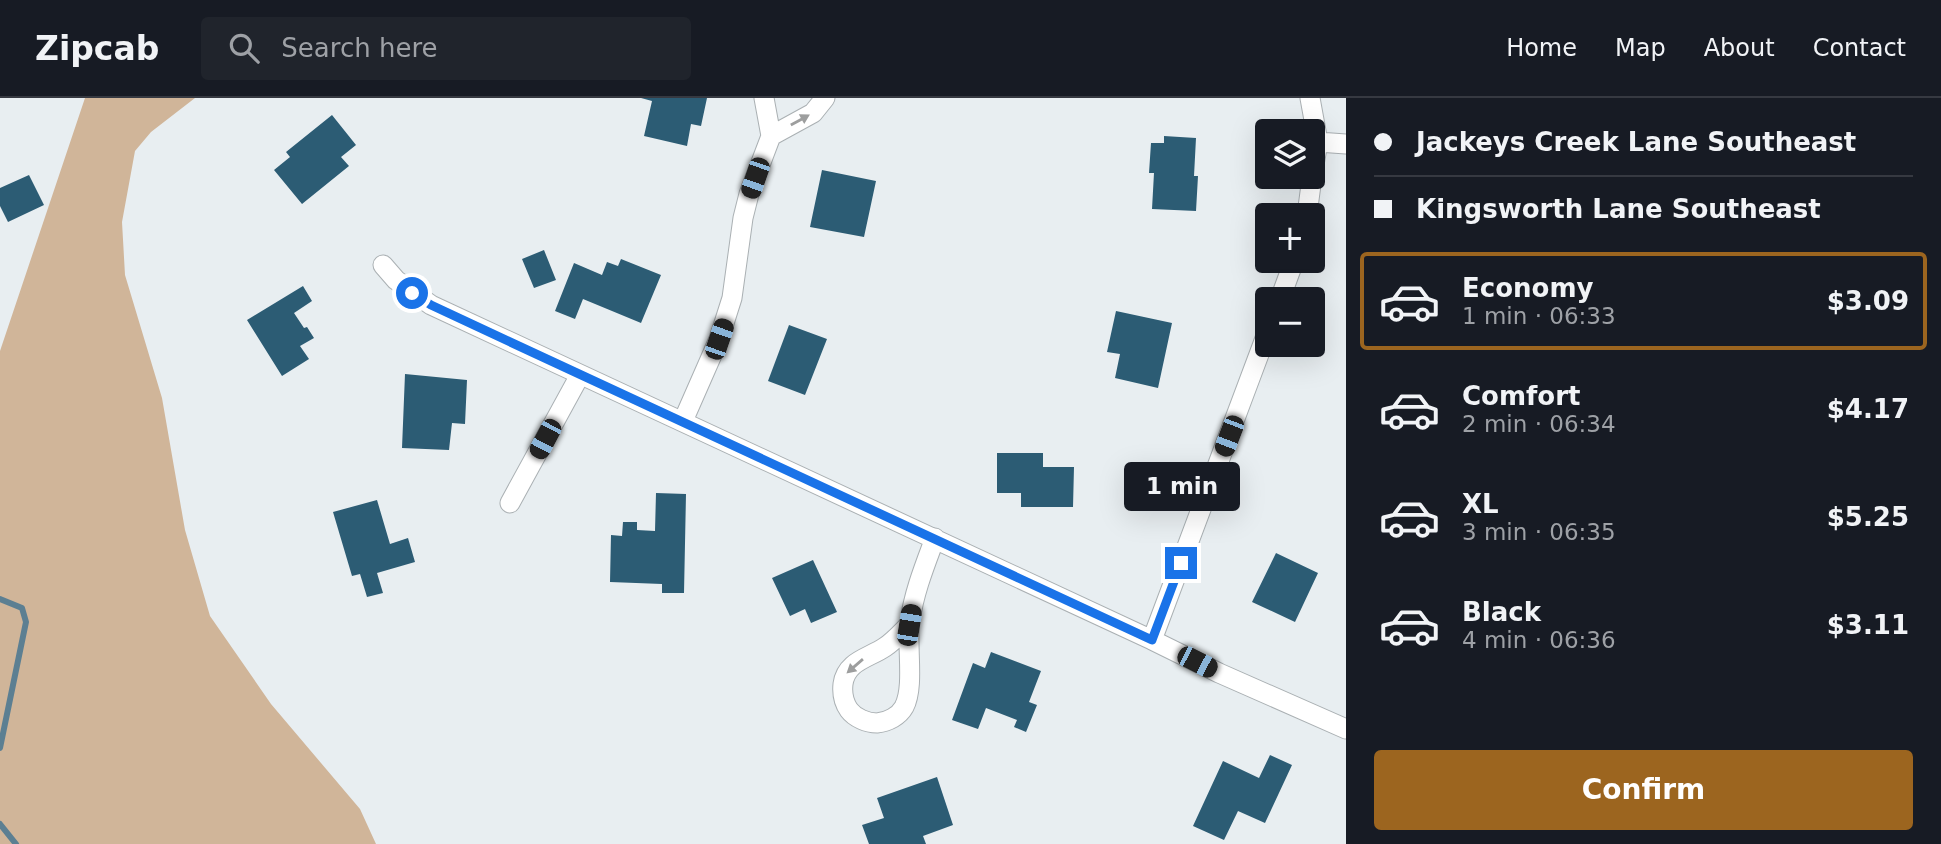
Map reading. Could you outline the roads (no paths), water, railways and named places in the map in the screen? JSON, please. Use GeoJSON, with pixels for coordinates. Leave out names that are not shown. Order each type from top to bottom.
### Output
{"type":"FeatureCollection","features":[{"type":"Feature","properties":{"kind":"street"},"geometry":{"type":"LineString","coordinates":[[683,421],[719,339],[732,298],[743,218],[771,136],[764,98]]}},
{"type":"Feature","properties":{"kind":"street"},"geometry":{"type":"LineString","coordinates":[[771,136],[813,113],[825,98]]}},
{"type":"Feature","properties":{"kind":"street"},"geometry":{"type":"LineString","coordinates":[[1310,98],[1314,119]]}},
{"type":"Feature","properties":{"kind":"street"},"geometry":{"type":"LineString","coordinates":[[1325,142],[1346,144]]}},
{"type":"Feature","properties":{"kind":"street"},"geometry":{"type":"LineString","coordinates":[[383,265],[396,280],[431,305],[935,538],[1219,673],[1346,729]]}},
{"type":"Feature","properties":{"kind":"street"},"geometry":{"type":"LineString","coordinates":[[1152,640],[1258,357]]}},
{"type":"Feature","properties":{"kind":"street"},"geometry":{"type":"LineString","coordinates":[[510,503],[580,375]]}},
{"type":"Feature","properties":{"kind":"street"},"geometry":{"type":"LineString","coordinates":[[909,625],[894,641],[860,660],[847,671],[842,689],[844,699],[851,713],[858,718],[877,723],[886,721],[894,718],[905,705],[908,688],[909,625],[914,599],[935,538]]}},
{"type":"Feature","properties":{"kind":"waterway"},"geometry":{"type":"LineString","coordinates":[[0,599],[22,608],[26,622],[0,748]]}},
{"type":"Feature","properties":{"kind":"waterway"},"geometry":{"type":"LineString","coordinates":[[0,824],[16,844]]}}]}
